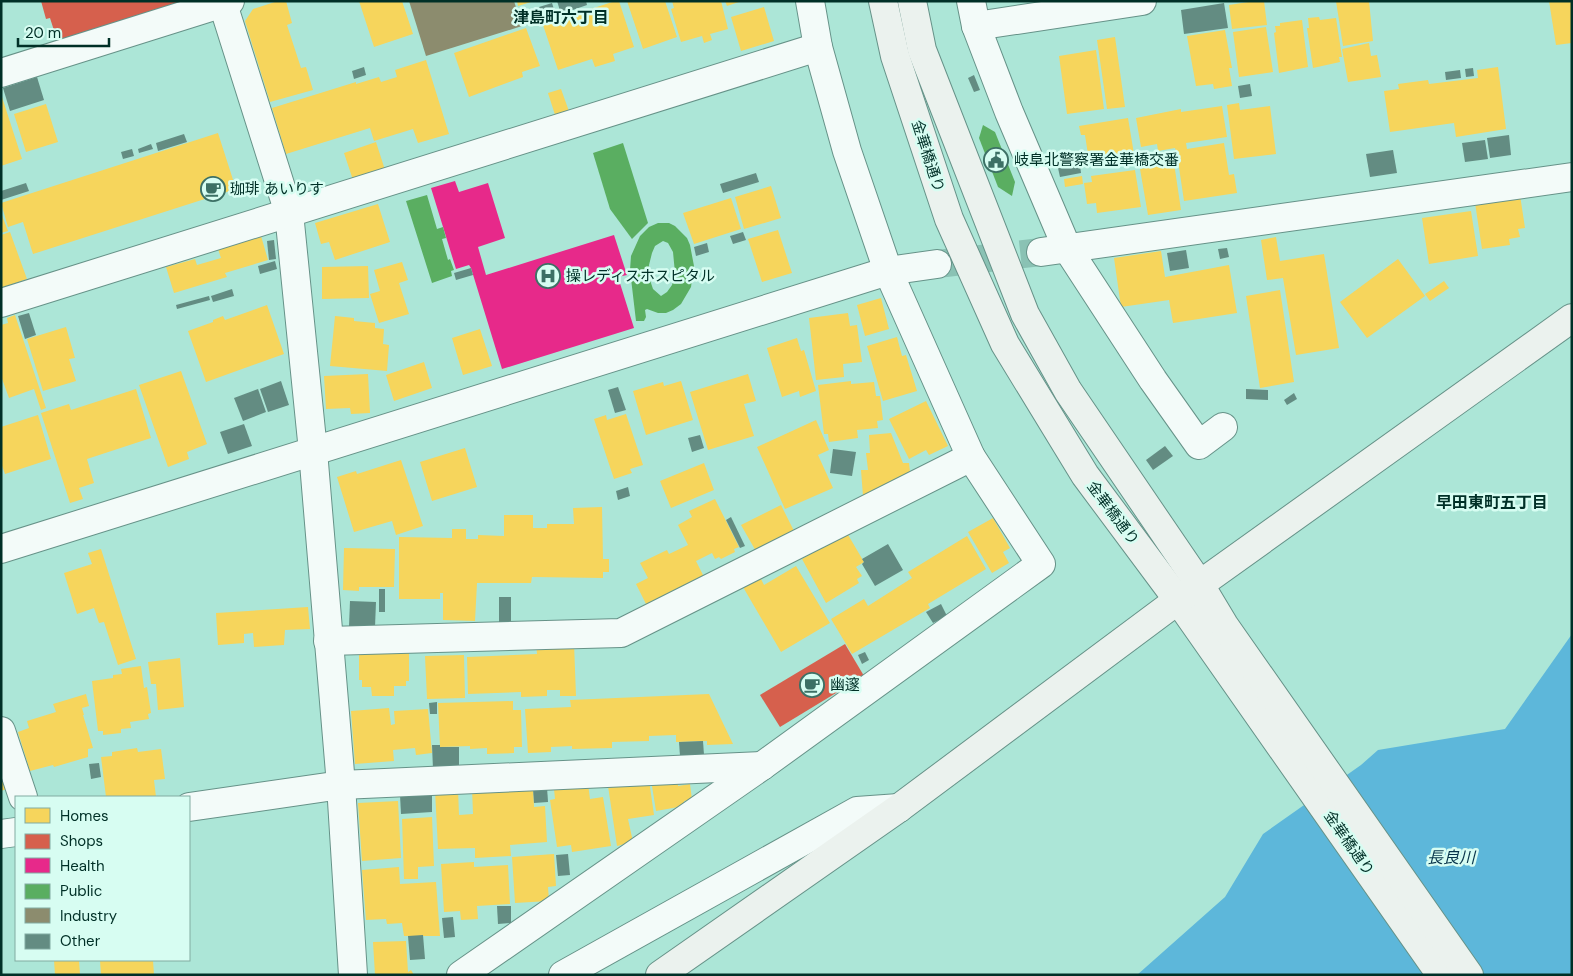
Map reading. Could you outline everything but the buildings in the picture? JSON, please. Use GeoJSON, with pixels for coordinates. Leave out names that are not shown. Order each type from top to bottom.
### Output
{"type":"FeatureCollection","features":[{"type":"Feature","properties":{"kind":"street"},"geometry":{"type":"LineString","coordinates":[[461,975],[762,766],[1040,564],[971,457],[888,271],[848,151],[818,47],[810,1]]}},
{"type":"Feature","properties":{"kind":"street","name":"金華橋通り"},"geometry":{"type":"LineString","coordinates":[[883,1],[895,56],[949,219],[1005,344],[1085,475],[1189,593]]}},
{"type":"Feature","properties":{"kind":"street","name":"金華橋通り"},"geometry":{"type":"LineString","coordinates":[[912,1],[922,50],[1025,314],[1068,391],[1189,593],[1441,975]]}},
{"type":"Feature","properties":{"kind":"street"},"geometry":{"type":"LineString","coordinates":[[1142,1],[974,14],[1009,112],[1067,248],[1153,380],[1199,445],[1223,427]]}},
{"type":"Feature","properties":{"kind":"street"},"geometry":{"type":"LineString","coordinates":[[1,73],[225,2],[290,213],[314,451],[341,785],[353,975]]}},
{"type":"Feature","properties":{"kind":"street"},"geometry":{"type":"LineString","coordinates":[[1,303],[818,47]]}},
{"type":"Feature","properties":{"kind":"street"},"geometry":{"type":"LineString","coordinates":[[1041,252],[1572,177]]}},
{"type":"Feature","properties":{"kind":"street"},"geometry":{"type":"LineString","coordinates":[[1,549],[888,271],[937,264]]}},
{"type":"Feature","properties":{"kind":"street"},"geometry":{"type":"LineString","coordinates":[[660,975],[899,808],[1189,593],[1572,318]]}},
{"type":"Feature","properties":{"kind":"street"},"geometry":{"type":"LineString","coordinates":[[328,642],[621,633],[971,457]]}},
{"type":"Feature","properties":{"kind":"street","name":"金華橋通り"},"geometry":{"type":"LineString","coordinates":[[1214,631],[1469,975]]}},
{"type":"Feature","properties":{"kind":"street"},"geometry":{"type":"LineString","coordinates":[[1,731],[24,796]]}},
{"type":"Feature","properties":{"kind":"street"},"geometry":{"type":"LineString","coordinates":[[190,808],[341,785],[762,766]]}},
{"type":"Feature","properties":{"kind":"street"},"geometry":{"type":"LineString","coordinates":[[563,975],[857,811],[899,808]]}},
{"type":"Feature","properties":{"kind":"street"},"geometry":{"type":"LineString","coordinates":[[1,834],[15,832]]}},
{"type":"Feature","properties":{"kind":"water","name":"長良川"},"geometry":{"type":"Polygon","coordinates":[[[1572,634],[1572,975],[1137,975],[1225,897],[1263,834],[1361,765],[1378,750],[1505,729],[1572,634]]]}},
{"type":"Feature","properties":{"kind":"tunnel"},"geometry":{"type":"LineString","coordinates":[[937,264],[1041,252]]}},
{"type":"Feature","properties":{"kind":"place","name":"岐阜北警察署金華橋交番"},"geometry":{"type":"Point","coordinates":[996,160]}},
{"type":"Feature","properties":{"kind":"place","name":"珈琲 あいりす"},"geometry":{"type":"Point","coordinates":[213,189]}},
{"type":"Feature","properties":{"kind":"place","name":"操レディスホスピタル"},"geometry":{"type":"Point","coordinates":[548,276]}},
{"type":"Feature","properties":{"kind":"place","name":"幽邃"},"geometry":{"type":"Point","coordinates":[812,685]}},
{"type":"Feature","properties":{"kind":"district","name":"津島町六丁目"},"geometry":{"type":"Point","coordinates":[561,17]}},
{"type":"Feature","properties":{"kind":"district","name":"早田東町五丁目"},"geometry":{"type":"Point","coordinates":[1492,502]}}]}
